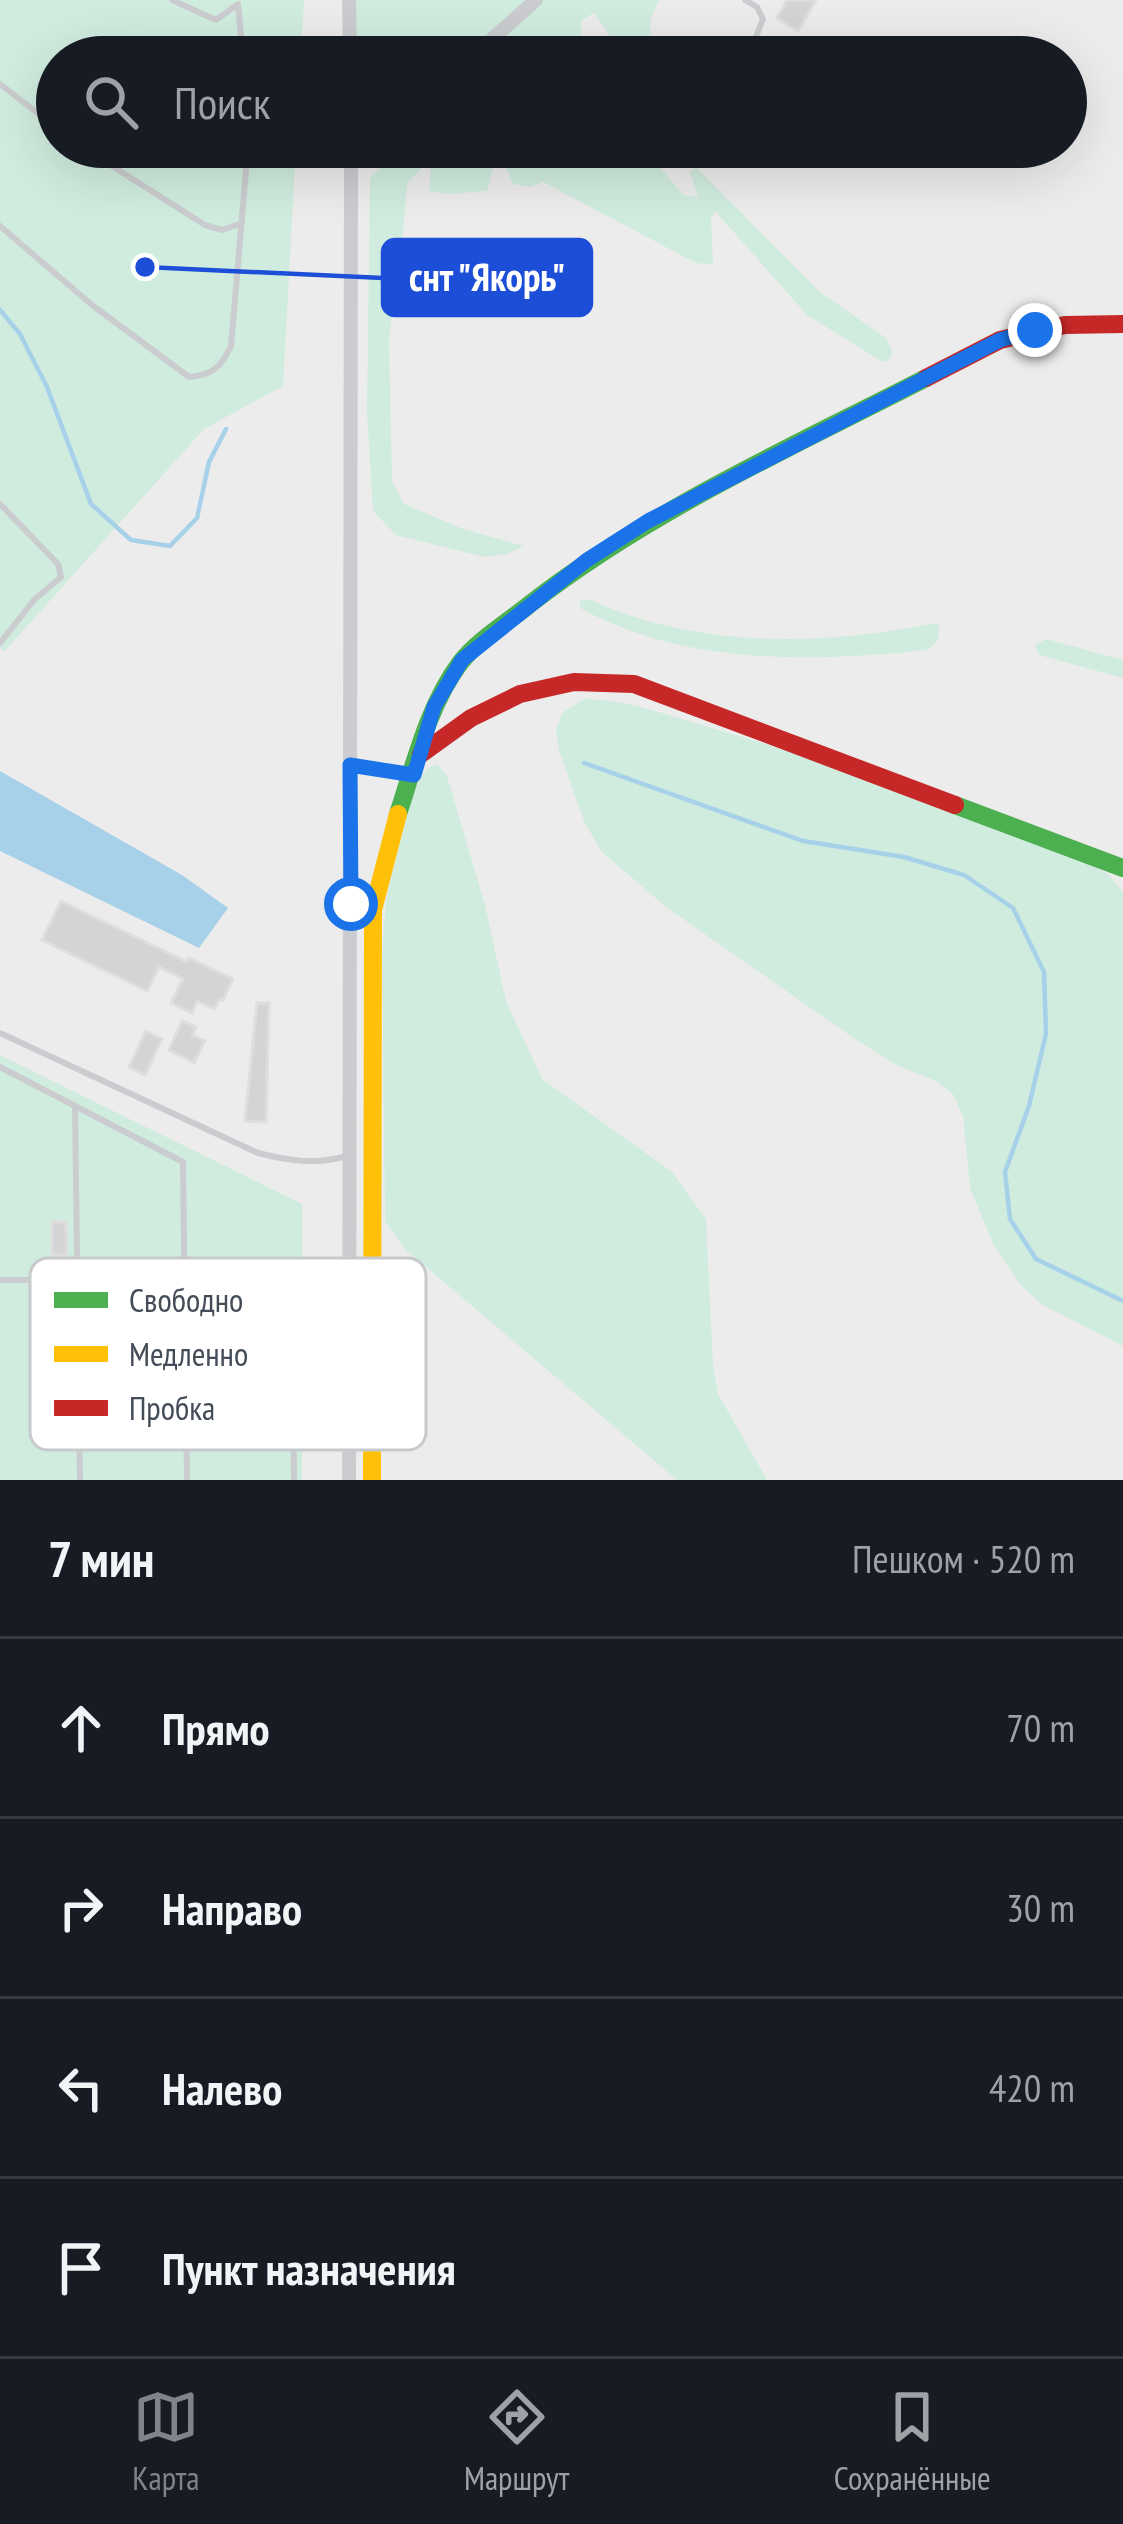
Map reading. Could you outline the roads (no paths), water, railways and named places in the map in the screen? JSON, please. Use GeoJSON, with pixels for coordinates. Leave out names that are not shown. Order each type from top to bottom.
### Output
{"type":"FeatureCollection","features":[{"type":"Feature","properties":{"kind":"street"},"geometry":{"type":"LineString","coordinates":[[349,0],[350,36]]}},
{"type":"Feature","properties":{"kind":"street"},"geometry":{"type":"LineString","coordinates":[[496,36],[536,0]]}},
{"type":"Feature","properties":{"kind":"street"},"geometry":{"type":"LineString","coordinates":[[349,1258],[351,168]]}},
{"type":"Feature","properties":{"kind":"street"},"geometry":{"type":"LineString","coordinates":[[373,1258],[374,910],[390,838],[439,695],[462,660],[587,560],[648,521],[1000,340],[1065,325],[1123,324]]}},
{"type":"Feature","properties":{"kind":"street"},"geometry":{"type":"LineString","coordinates":[[421,754],[458,724],[532,688],[568,680],[634,684],[1122,866]]}},
{"type":"Feature","properties":{"kind":"street"},"geometry":{"type":"LineString","coordinates":[[349,1450],[349,1480]]}},
{"type":"Feature","properties":{"kind":"street"},"geometry":{"type":"LineString","coordinates":[[372,1450],[372,1480]]}},
{"type":"Feature","properties":{"kind":"lane"},"geometry":{"type":"LineString","coordinates":[[172,0],[216,20],[238,2]]}},
{"type":"Feature","properties":{"kind":"lane"},"geometry":{"type":"LineString","coordinates":[[745,0],[764,19],[757,36]]}},
{"type":"Feature","properties":{"kind":"lane"},"geometry":{"type":"LineString","coordinates":[[238,2],[241,36]]}},
{"type":"Feature","properties":{"kind":"lane"},"geometry":{"type":"LineString","coordinates":[[0,84],[36,112]]}},
{"type":"Feature","properties":{"kind":"lane"},"geometry":{"type":"LineString","coordinates":[[115,168],[205,225],[222,230],[242,223]]}},
{"type":"Feature","properties":{"kind":"lane"},"geometry":{"type":"LineString","coordinates":[[0,226],[189,377],[206,376],[222,366],[231,346],[246,168]]}},
{"type":"Feature","properties":{"kind":"lane"},"geometry":{"type":"LineString","coordinates":[[0,504],[58,564],[61,577],[34,600],[0,644]]}},
{"type":"Feature","properties":{"kind":"lane"},"geometry":{"type":"LineString","coordinates":[[350,765],[414,775]]}},
{"type":"Feature","properties":{"kind":"lane"},"geometry":{"type":"LineString","coordinates":[[0,1033],[258,1154],[295,1162],[326,1162],[350,1155]]}},
{"type":"Feature","properties":{"kind":"lane"},"geometry":{"type":"LineString","coordinates":[[0,1067],[183,1162],[184,1258]]}},
{"type":"Feature","properties":{"kind":"lane"},"geometry":{"type":"LineString","coordinates":[[75,1106],[78,1258]]}},
{"type":"Feature","properties":{"kind":"lane"},"geometry":{"type":"LineString","coordinates":[[0,1280],[30,1280]]}},
{"type":"Feature","properties":{"kind":"lane"},"geometry":{"type":"LineString","coordinates":[[80,1450],[80,1480]]}},
{"type":"Feature","properties":{"kind":"lane"},"geometry":{"type":"LineString","coordinates":[[187,1450],[187,1480]]}},
{"type":"Feature","properties":{"kind":"lane"},"geometry":{"type":"LineString","coordinates":[[294,1450],[294,1480]]}},
{"type":"Feature","properties":{"kind":"water"},"geometry":{"type":"Polygon","coordinates":[[[0,771],[182,875],[228,908],[199,948],[0,851],[0,771]]]}},
{"type":"Feature","properties":{"kind":"waterway"},"geometry":{"type":"LineString","coordinates":[[0,310],[20,334],[47,387],[91,504],[131,540],[170,546],[197,518],[209,462],[226,429]]}},
{"type":"Feature","properties":{"kind":"waterway"},"geometry":{"type":"LineString","coordinates":[[584,763],[803,841],[904,857],[964,875],[1013,908],[1044,972],[1046,1034],[1029,1106],[1005,1172],[1010,1219],[1036,1259],[1123,1301]]}},
{"type":"Feature","properties":{"kind":"place","name":"снт \"Якорь\""},"geometry":{"type":"Point","coordinates":[145,267]}}]}
